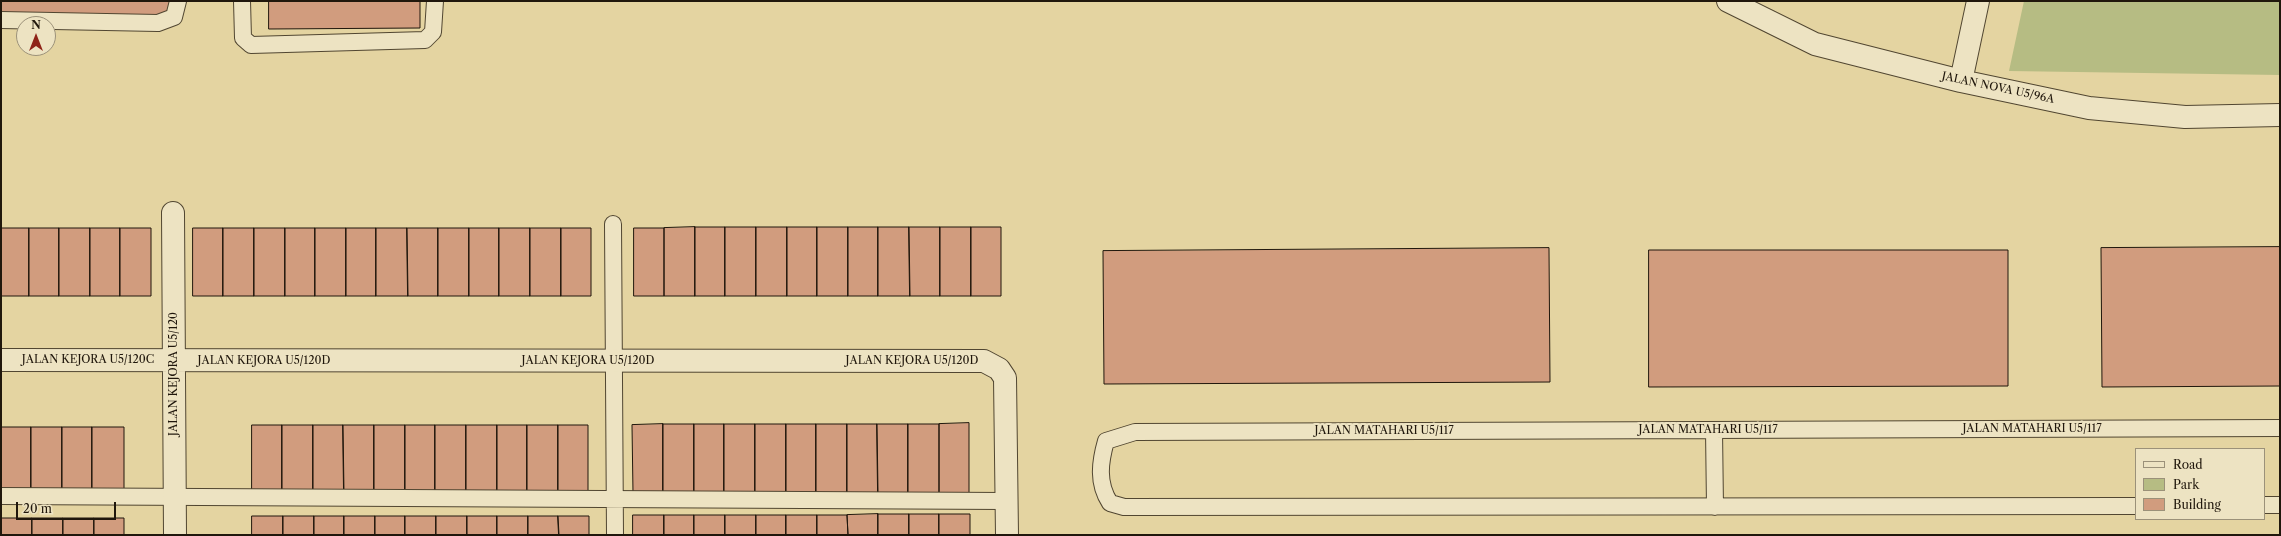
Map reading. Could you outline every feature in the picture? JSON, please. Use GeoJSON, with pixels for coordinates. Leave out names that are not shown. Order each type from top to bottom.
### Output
{"type":"FeatureCollection","features":[{"type":"Feature","properties":{"kind":"street","name":"JALAN NOVA U5/96A"},"geometry":{"type":"LineString","coordinates":[[1728,1],[1815,44],[1961,81],[2089,108],[2185,117],[2280,115]]}},
{"type":"Feature","properties":{"kind":"street"},"geometry":{"type":"LineString","coordinates":[[1961,81],[1978,1]]}},
{"type":"Feature","properties":{"kind":"street","name":"JALAN KEJORA U5/120"},"geometry":{"type":"LineString","coordinates":[[173,213],[175,535]]}},
{"type":"Feature","properties":{"kind":"street","name":"JALAN KEJORA U5/120C"},"geometry":{"type":"LineString","coordinates":[[1,360],[174,360]]}},
{"type":"Feature","properties":{"kind":"street","name":"JALAN KEJORA U5/120D"},"geometry":{"type":"LineString","coordinates":[[174,360],[984,360],[999,369],[1005,378],[1006,501]]}},
{"type":"Feature","properties":{"kind":"street"},"geometry":{"type":"LineString","coordinates":[[1006,501],[1006,535]]}},
{"type":"Feature","properties":{"kind":"lane"},"geometry":{"type":"LineString","coordinates":[[1,20],[158,23],[174,17],[178,1]]}},
{"type":"Feature","properties":{"kind":"lane"},"geometry":{"type":"LineString","coordinates":[[242,1],[243,38],[251,45],[425,40],[433,32],[435,1]]}},
{"type":"Feature","properties":{"kind":"lane"},"geometry":{"type":"LineString","coordinates":[[613,224],[615,535]]}},
{"type":"Feature","properties":{"kind":"lane","name":"JALAN MATAHARI U5/117"},"geometry":{"type":"LineString","coordinates":[[1715,507],[1124,507],[1110,503],[1103,492],[1100,463],[1106,440],[1135,432],[2280,428]]}},
{"type":"Feature","properties":{"kind":"lane"},"geometry":{"type":"LineString","coordinates":[[1714,430],[1715,507],[2135,506]]}},
{"type":"Feature","properties":{"kind":"lane"},"geometry":{"type":"LineString","coordinates":[[1,496],[1006,501]]}},
{"type":"Feature","properties":{"kind":"lane"},"geometry":{"type":"LineString","coordinates":[[2265,505],[2280,505]]}},
{"type":"Feature","properties":{"kind":"green space"},"geometry":{"type":"Polygon","coordinates":[[[2024,1],[2280,1],[2280,75],[2009,71],[2024,1]]]}},
{"type":"Feature","properties":{"kind":"building"},"geometry":{"type":"Polygon","coordinates":[[[1,1],[174,1],[174,17],[1,17],[1,1]]]}},
{"type":"Feature","properties":{"kind":"building"},"geometry":{"type":"Polygon","coordinates":[[[269,1],[420,1],[420,28],[269,29],[269,1]]]}},
{"type":"Feature","properties":{"kind":"building"},"geometry":{"type":"Polygon","coordinates":[[[695,227],[695,296],[664,296],[664,228],[695,227]]]}},
{"type":"Feature","properties":{"kind":"building"},"geometry":{"type":"Polygon","coordinates":[[[695,227],[725,227],[725,296],[695,296],[695,227]]]}},
{"type":"Feature","properties":{"kind":"building"},"geometry":{"type":"Polygon","coordinates":[[[725,227],[756,227],[756,296],[725,296],[725,227]]]}},
{"type":"Feature","properties":{"kind":"building"},"geometry":{"type":"Polygon","coordinates":[[[756,227],[787,227],[787,296],[756,296],[756,227]]]}},
{"type":"Feature","properties":{"kind":"building"},"geometry":{"type":"Polygon","coordinates":[[[787,227],[817,227],[817,296],[787,296],[787,227]]]}},
{"type":"Feature","properties":{"kind":"building"},"geometry":{"type":"Polygon","coordinates":[[[817,227],[848,227],[848,296],[817,296],[817,227]]]}},
{"type":"Feature","properties":{"kind":"building"},"geometry":{"type":"Polygon","coordinates":[[[848,227],[878,227],[878,296],[848,296],[848,227]]]}},
{"type":"Feature","properties":{"kind":"building"},"geometry":{"type":"Polygon","coordinates":[[[878,227],[909,227],[910,296],[878,296],[878,227]]]}},
{"type":"Feature","properties":{"kind":"building"},"geometry":{"type":"Polygon","coordinates":[[[909,227],[940,227],[940,296],[910,296],[909,227]]]}},
{"type":"Feature","properties":{"kind":"building"},"geometry":{"type":"Polygon","coordinates":[[[940,227],[971,227],[971,296],[940,296],[940,227]]]}},
{"type":"Feature","properties":{"kind":"building"},"geometry":{"type":"Polygon","coordinates":[[[971,227],[1001,227],[1001,296],[971,296],[971,227]]]}},
{"type":"Feature","properties":{"kind":"building"},"geometry":{"type":"Polygon","coordinates":[[[1,228],[29,228],[29,296],[1,296],[1,228]]]}},
{"type":"Feature","properties":{"kind":"building"},"geometry":{"type":"Polygon","coordinates":[[[29,228],[59,228],[59,296],[29,296],[29,228]]]}},
{"type":"Feature","properties":{"kind":"building"},"geometry":{"type":"Polygon","coordinates":[[[59,228],[90,228],[90,296],[59,296],[59,228]]]}},
{"type":"Feature","properties":{"kind":"building"},"geometry":{"type":"Polygon","coordinates":[[[90,228],[120,228],[120,296],[90,296],[90,228]]]}},
{"type":"Feature","properties":{"kind":"building"},"geometry":{"type":"Polygon","coordinates":[[[120,228],[151,228],[151,296],[120,296],[120,228]]]}},
{"type":"Feature","properties":{"kind":"building"},"geometry":{"type":"Polygon","coordinates":[[[193,228],[223,228],[223,296],[193,296],[193,228]]]}},
{"type":"Feature","properties":{"kind":"building"},"geometry":{"type":"Polygon","coordinates":[[[223,228],[254,228],[254,296],[223,296],[223,228]]]}},
{"type":"Feature","properties":{"kind":"building"},"geometry":{"type":"Polygon","coordinates":[[[254,228],[285,228],[285,296],[254,296],[254,228]]]}},
{"type":"Feature","properties":{"kind":"building"},"geometry":{"type":"Polygon","coordinates":[[[285,228],[315,228],[315,296],[285,296],[285,228]]]}},
{"type":"Feature","properties":{"kind":"building"},"geometry":{"type":"Polygon","coordinates":[[[315,228],[346,228],[346,296],[315,296],[315,228]]]}},
{"type":"Feature","properties":{"kind":"building"},"geometry":{"type":"Polygon","coordinates":[[[346,228],[376,228],[376,296],[346,296],[346,228]]]}},
{"type":"Feature","properties":{"kind":"building"},"geometry":{"type":"Polygon","coordinates":[[[376,228],[407,228],[408,296],[376,296],[376,228]]]}},
{"type":"Feature","properties":{"kind":"building"},"geometry":{"type":"Polygon","coordinates":[[[407,228],[438,228],[438,296],[408,296],[407,228]]]}},
{"type":"Feature","properties":{"kind":"building"},"geometry":{"type":"Polygon","coordinates":[[[438,228],[469,228],[469,296],[438,296],[438,228]]]}},
{"type":"Feature","properties":{"kind":"building"},"geometry":{"type":"Polygon","coordinates":[[[469,228],[499,228],[499,296],[469,296],[469,228]]]}},
{"type":"Feature","properties":{"kind":"building"},"geometry":{"type":"Polygon","coordinates":[[[499,228],[530,228],[530,296],[499,296],[499,228]]]}},
{"type":"Feature","properties":{"kind":"building"},"geometry":{"type":"Polygon","coordinates":[[[530,228],[561,228],[561,296],[530,296],[530,228]]]}},
{"type":"Feature","properties":{"kind":"building"},"geometry":{"type":"Polygon","coordinates":[[[561,228],[591,228],[591,296],[561,296],[561,228]]]}},
{"type":"Feature","properties":{"kind":"building"},"geometry":{"type":"Polygon","coordinates":[[[634,228],[664,228],[664,296],[634,296],[634,228]]]}},
{"type":"Feature","properties":{"kind":"building"},"geometry":{"type":"Polygon","coordinates":[[[2280,247],[2280,386],[2102,387],[2101,248],[2280,247]]]}},
{"type":"Feature","properties":{"kind":"building"},"geometry":{"type":"Polygon","coordinates":[[[1549,248],[1550,382],[1104,384],[1103,251],[1549,248]]]}},
{"type":"Feature","properties":{"kind":"building"},"geometry":{"type":"Polygon","coordinates":[[[1649,250],[2008,250],[2008,386],[1649,387],[1649,250]]]}},
{"type":"Feature","properties":{"kind":"building"},"geometry":{"type":"Polygon","coordinates":[[[969,423],[969,493],[939,493],[939,424],[969,423]]]}},
{"type":"Feature","properties":{"kind":"building"},"geometry":{"type":"Polygon","coordinates":[[[663,424],[663,493],[633,493],[632,425],[663,424]]]}},
{"type":"Feature","properties":{"kind":"building"},"geometry":{"type":"Polygon","coordinates":[[[663,424],[694,424],[694,493],[663,493],[663,424]]]}},
{"type":"Feature","properties":{"kind":"building"},"geometry":{"type":"Polygon","coordinates":[[[694,424],[724,424],[724,493],[694,493],[694,424]]]}},
{"type":"Feature","properties":{"kind":"building"},"geometry":{"type":"Polygon","coordinates":[[[724,424],[755,424],[755,493],[724,493],[724,424]]]}},
{"type":"Feature","properties":{"kind":"building"},"geometry":{"type":"Polygon","coordinates":[[[755,424],[786,424],[786,493],[755,493],[755,424]]]}},
{"type":"Feature","properties":{"kind":"building"},"geometry":{"type":"Polygon","coordinates":[[[786,424],[816,424],[816,493],[786,493],[786,424]]]}},
{"type":"Feature","properties":{"kind":"building"},"geometry":{"type":"Polygon","coordinates":[[[816,424],[847,424],[847,493],[816,493],[816,424]]]}},
{"type":"Feature","properties":{"kind":"building"},"geometry":{"type":"Polygon","coordinates":[[[847,424],[877,424],[878,493],[847,493],[847,424]]]}},
{"type":"Feature","properties":{"kind":"building"},"geometry":{"type":"Polygon","coordinates":[[[877,424],[908,424],[908,493],[878,493],[877,424]]]}},
{"type":"Feature","properties":{"kind":"building"},"geometry":{"type":"Polygon","coordinates":[[[908,424],[939,424],[939,493],[908,493],[908,424]]]}},
{"type":"Feature","properties":{"kind":"building"},"geometry":{"type":"Polygon","coordinates":[[[252,425],[282,425],[282,494],[252,494],[252,425]]]}},
{"type":"Feature","properties":{"kind":"building"},"geometry":{"type":"Polygon","coordinates":[[[282,425],[313,425],[313,494],[282,494],[282,425]]]}},
{"type":"Feature","properties":{"kind":"building"},"geometry":{"type":"Polygon","coordinates":[[[313,425],[343,425],[344,494],[313,494],[313,425]]]}},
{"type":"Feature","properties":{"kind":"building"},"geometry":{"type":"Polygon","coordinates":[[[343,425],[374,425],[374,494],[344,494],[343,425]]]}},
{"type":"Feature","properties":{"kind":"building"},"geometry":{"type":"Polygon","coordinates":[[[374,425],[405,425],[405,494],[374,494],[374,425]]]}},
{"type":"Feature","properties":{"kind":"building"},"geometry":{"type":"Polygon","coordinates":[[[405,425],[435,425],[435,493],[405,494],[405,425]]]}},
{"type":"Feature","properties":{"kind":"building"},"geometry":{"type":"Polygon","coordinates":[[[435,425],[466,425],[466,493],[435,493],[435,425]]]}},
{"type":"Feature","properties":{"kind":"building"},"geometry":{"type":"Polygon","coordinates":[[[466,425],[497,425],[497,493],[466,493],[466,425]]]}},
{"type":"Feature","properties":{"kind":"building"},"geometry":{"type":"Polygon","coordinates":[[[497,425],[527,425],[527,493],[497,493],[497,425]]]}},
{"type":"Feature","properties":{"kind":"building"},"geometry":{"type":"Polygon","coordinates":[[[527,425],[558,425],[558,493],[527,493],[527,425]]]}},
{"type":"Feature","properties":{"kind":"building"},"geometry":{"type":"Polygon","coordinates":[[[558,425],[588,425],[588,493],[558,493],[558,425]]]}},
{"type":"Feature","properties":{"kind":"building"},"geometry":{"type":"Polygon","coordinates":[[[1,427],[31,427],[31,496],[1,496],[1,427]]]}},
{"type":"Feature","properties":{"kind":"building"},"geometry":{"type":"Polygon","coordinates":[[[31,427],[62,427],[62,496],[31,496],[31,427]]]}},
{"type":"Feature","properties":{"kind":"building"},"geometry":{"type":"Polygon","coordinates":[[[62,427],[92,427],[92,496],[62,496],[62,427]]]}},
{"type":"Feature","properties":{"kind":"building"},"geometry":{"type":"Polygon","coordinates":[[[92,427],[124,427],[124,496],[92,496],[92,427]]]}},
{"type":"Feature","properties":{"kind":"building"},"geometry":{"type":"Polygon","coordinates":[[[878,514],[878,535],[848,535],[847,515],[878,514]]]}},
{"type":"Feature","properties":{"kind":"building"},"geometry":{"type":"Polygon","coordinates":[[[878,514],[909,514],[909,535],[878,535],[878,514]]]}},
{"type":"Feature","properties":{"kind":"building"},"geometry":{"type":"Polygon","coordinates":[[[909,514],[939,514],[939,535],[909,535],[909,514]]]}},
{"type":"Feature","properties":{"kind":"building"},"geometry":{"type":"Polygon","coordinates":[[[939,514],[970,514],[970,535],[939,535],[939,514]]]}},
{"type":"Feature","properties":{"kind":"building"},"geometry":{"type":"Polygon","coordinates":[[[633,515],[664,515],[664,535],[633,535],[633,515]]]}},
{"type":"Feature","properties":{"kind":"building"},"geometry":{"type":"Polygon","coordinates":[[[664,515],[694,515],[694,535],[664,535],[664,515]]]}},
{"type":"Feature","properties":{"kind":"building"},"geometry":{"type":"Polygon","coordinates":[[[694,515],[725,515],[725,535],[694,535],[694,515]]]}},
{"type":"Feature","properties":{"kind":"building"},"geometry":{"type":"Polygon","coordinates":[[[725,515],[756,515],[756,535],[725,535],[725,515]]]}},
{"type":"Feature","properties":{"kind":"building"},"geometry":{"type":"Polygon","coordinates":[[[756,515],[786,515],[786,535],[756,535],[756,515]]]}},
{"type":"Feature","properties":{"kind":"building"},"geometry":{"type":"Polygon","coordinates":[[[786,515],[817,515],[817,535],[786,535],[786,515]]]}},
{"type":"Feature","properties":{"kind":"building"},"geometry":{"type":"Polygon","coordinates":[[[817,515],[847,515],[848,535],[817,535],[817,515]]]}},
{"type":"Feature","properties":{"kind":"building"},"geometry":{"type":"Polygon","coordinates":[[[252,516],[283,516],[283,535],[252,535],[252,516]]]}},
{"type":"Feature","properties":{"kind":"building"},"geometry":{"type":"Polygon","coordinates":[[[283,516],[314,516],[314,535],[283,535],[283,516]]]}},
{"type":"Feature","properties":{"kind":"building"},"geometry":{"type":"Polygon","coordinates":[[[314,516],[344,516],[344,535],[314,535],[314,516]]]}},
{"type":"Feature","properties":{"kind":"building"},"geometry":{"type":"Polygon","coordinates":[[[344,516],[375,516],[375,535],[344,535],[344,516]]]}},
{"type":"Feature","properties":{"kind":"building"},"geometry":{"type":"Polygon","coordinates":[[[375,516],[405,516],[405,535],[375,535],[375,516]]]}},
{"type":"Feature","properties":{"kind":"building"},"geometry":{"type":"Polygon","coordinates":[[[405,516],[436,516],[436,535],[405,535],[405,516]]]}},
{"type":"Feature","properties":{"kind":"building"},"geometry":{"type":"Polygon","coordinates":[[[436,516],[467,516],[467,535],[436,535],[436,516]]]}},
{"type":"Feature","properties":{"kind":"building"},"geometry":{"type":"Polygon","coordinates":[[[467,516],[497,516],[497,535],[467,535],[467,516]]]}},
{"type":"Feature","properties":{"kind":"building"},"geometry":{"type":"Polygon","coordinates":[[[497,516],[528,516],[528,535],[497,535],[497,516]]]}},
{"type":"Feature","properties":{"kind":"building"},"geometry":{"type":"Polygon","coordinates":[[[528,516],[558,516],[559,535],[528,535],[528,516]]]}},
{"type":"Feature","properties":{"kind":"building"},"geometry":{"type":"Polygon","coordinates":[[[558,516],[589,516],[589,535],[559,535],[558,516]]]}},
{"type":"Feature","properties":{"kind":"building"},"geometry":{"type":"Polygon","coordinates":[[[1,518],[32,518],[32,535],[1,535],[1,518]]]}},
{"type":"Feature","properties":{"kind":"building"},"geometry":{"type":"Polygon","coordinates":[[[32,518],[63,518],[63,535],[32,535],[32,518]]]}},
{"type":"Feature","properties":{"kind":"building"},"geometry":{"type":"Polygon","coordinates":[[[63,518],[94,518],[94,535],[63,535],[63,518]]]}},
{"type":"Feature","properties":{"kind":"building"},"geometry":{"type":"Polygon","coordinates":[[[94,518],[124,518],[124,535],[94,535],[94,518]]]}}]}
